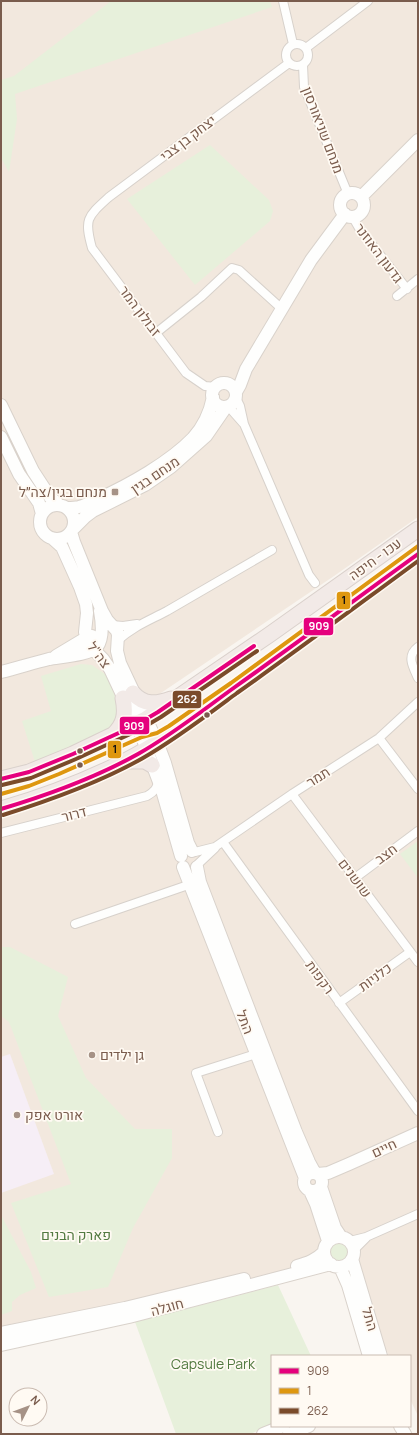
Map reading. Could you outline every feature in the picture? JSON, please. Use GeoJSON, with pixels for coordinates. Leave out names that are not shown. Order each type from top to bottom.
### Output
{"type":"FeatureCollection","features":[{"type":"Feature","properties":{"kind":"highway","name":"עכו - חיפה"},"geometry":{"type":"LineString","coordinates":[[1,779],[29,772],[141,722],[187,692],[418,529]]}},
{"type":"Feature","properties":{"kind":"highway","name":"עכו - חיפה"},"geometry":{"type":"LineString","coordinates":[[1,809],[42,796],[125,761],[152,746],[418,554]]}},
{"type":"Feature","properties":{"kind":"highway"},"geometry":{"type":"LineString","coordinates":[[110,737],[118,730],[123,721],[128,696],[145,702],[156,703],[163,702],[187,692]]}},
{"type":"Feature","properties":{"kind":"highway"},"geometry":{"type":"LineString","coordinates":[[125,761],[140,760],[148,762],[152,765]]}},
{"type":"Feature","properties":{"kind":"street"},"geometry":{"type":"LineString","coordinates":[[282,1],[293,44]]}},
{"type":"Feature","properties":{"kind":"street"},"geometry":{"type":"LineString","coordinates":[[306,48],[368,1]]}},
{"type":"Feature","properties":{"kind":"street"},"geometry":{"type":"LineString","coordinates":[[293,44],[301,44],[306,48],[308,52],[308,59],[303,65],[295,66],[289,63],[286,51],[288,48],[293,44]]}},
{"type":"Feature","properties":{"kind":"street","name":"יצחק בן צבי"},"geometry":{"type":"LineString","coordinates":[[90,217],[110,197],[289,63]]}},
{"type":"Feature","properties":{"kind":"street","name":"מנחם שניאורסון"},"geometry":{"type":"LineString","coordinates":[[303,65],[304,87],[348,194]]}},
{"type":"Feature","properties":{"kind":"street"},"geometry":{"type":"LineString","coordinates":[[360,196],[418,140]]}},
{"type":"Feature","properties":{"kind":"street"},"geometry":{"type":"LineString","coordinates":[[353,193],[360,196],[363,201],[363,209],[358,215],[349,215],[342,209],[341,201],[348,194],[353,193]]}},
{"type":"Feature","properties":{"kind":"street","name":"גדעון האוזנר"},"geometry":{"type":"LineString","coordinates":[[349,215],[407,289]]}},
{"type":"Feature","properties":{"kind":"street","name":"מנחם בגין"},"geometry":{"type":"LineString","coordinates":[[72,531],[93,511],[146,485],[171,467],[206,436],[232,401],[246,369],[311,260],[349,215]]}},
{"type":"Feature","properties":{"kind":"street","name":"זבולון המר"},"geometry":{"type":"LineString","coordinates":[[90,217],[88,223],[88,233],[92,248],[186,373],[205,386],[218,389]]}},
{"type":"Feature","properties":{"kind":"street"},"geometry":{"type":"LineString","coordinates":[[156,333],[201,297],[232,268],[239,270],[282,309]]}},
{"type":"Feature","properties":{"kind":"street","name":"גדעון האוזנר"},"geometry":{"type":"LineString","coordinates":[[398,296],[418,279]]}},
{"type":"Feature","properties":{"kind":"street","name":"מנחם בגין"},"geometry":{"type":"LineString","coordinates":[[63,507],[78,508],[109,495],[134,481],[171,456],[193,437],[205,421],[218,389],[246,369]]}},
{"type":"Feature","properties":{"kind":"street"},"geometry":{"type":"LineString","coordinates":[[232,401],[218,405],[215,402],[218,389],[231,386],[232,401],[244,424],[309,575],[315,583]]}},
{"type":"Feature","properties":{"kind":"street"},"geometry":{"type":"LineString","coordinates":[[1,404],[33,471],[50,497],[73,515],[74,525],[72,531],[65,538],[56,539],[44,533],[40,524],[42,514],[39,503],[19,474],[1,437]]}},
{"type":"Feature","properties":{"kind":"street"},"geometry":{"type":"LineString","coordinates":[[42,514],[48,508],[63,507]]}},
{"type":"Feature","properties":{"kind":"street","name":"צה\"ל"},"geometry":{"type":"LineString","coordinates":[[72,531],[74,542],[98,601],[105,616],[117,631],[118,656],[122,667],[128,696]]}},
{"type":"Feature","properties":{"kind":"street","name":"צה\"ל"},"geometry":{"type":"LineString","coordinates":[[52,538],[62,547],[86,604],[86,638],[90,646],[103,659],[128,696],[152,746]]}},
{"type":"Feature","properties":{"kind":"street"},"geometry":{"type":"LineString","coordinates":[[117,641],[142,623],[165,612],[272,550]]}},
{"type":"Feature","properties":{"kind":"street"},"geometry":{"type":"LineString","coordinates":[[1,672],[49,659],[94,650],[97,647],[100,638],[101,619],[98,601]]}},
{"type":"Feature","properties":{"kind":"street"},"geometry":{"type":"LineString","coordinates":[[112,625],[128,626],[142,623]]}},
{"type":"Feature","properties":{"kind":"street"},"geometry":{"type":"LineString","coordinates":[[49,659],[86,638],[95,636],[109,645],[122,667]]}},
{"type":"Feature","properties":{"kind":"street"},"geometry":{"type":"LineString","coordinates":[[418,646],[414,650],[411,662],[418,678]]}},
{"type":"Feature","properties":{"kind":"street","name":"תמר"},"geometry":{"type":"LineString","coordinates":[[191,860],[223,842],[292,794],[379,738],[418,702]]}},
{"type":"Feature","properties":{"kind":"street"},"geometry":{"type":"LineString","coordinates":[[379,738],[418,789]]}},
{"type":"Feature","properties":{"kind":"street","name":"התל"},"geometry":{"type":"LineString","coordinates":[[152,746],[152,765],[166,805],[200,882],[315,1181],[316,1204],[326,1246]]}},
{"type":"Feature","properties":{"kind":"street","name":"התל"},"geometry":{"type":"LineString","coordinates":[[152,746],[189,846],[191,860],[191,884],[256,1053],[333,1222],[349,1247],[381,1355]]}},
{"type":"Feature","properties":{"kind":"street"},"geometry":{"type":"LineString","coordinates":[[147,796],[156,788],[158,779]]}},
{"type":"Feature","properties":{"kind":"street","name":"שושנים"},"geometry":{"type":"LineString","coordinates":[[292,794],[418,962]]}},
{"type":"Feature","properties":{"kind":"street"},"geometry":{"type":"LineString","coordinates":[[147,796],[154,797],[166,805]]}},
{"type":"Feature","properties":{"kind":"street","name":"דרור"},"geometry":{"type":"LineString","coordinates":[[1,833],[147,796]]}},
{"type":"Feature","properties":{"kind":"street","name":"חצב"},"geometry":{"type":"LineString","coordinates":[[355,878],[418,831]]}},
{"type":"Feature","properties":{"kind":"street","name":"רקפות"},"geometry":{"type":"LineString","coordinates":[[223,842],[418,1111]]}},
{"type":"Feature","properties":{"kind":"street","name":"תמר"},"geometry":{"type":"LineString","coordinates":[[191,860],[215,847]]}},
{"type":"Feature","properties":{"kind":"street"},"geometry":{"type":"LineString","coordinates":[[75,924],[191,884]]}},
{"type":"Feature","properties":{"kind":"street","name":"כלניות"},"geometry":{"type":"LineString","coordinates":[[339,1003],[410,952]]}},
{"type":"Feature","properties":{"kind":"street"},"geometry":{"type":"LineString","coordinates":[[218,1132],[196,1074],[256,1053],[265,1056],[270,1062]]}},
{"type":"Feature","properties":{"kind":"street","name":"חיים"},"geometry":{"type":"LineString","coordinates":[[315,1181],[418,1133]]}},
{"type":"Feature","properties":{"kind":"street"},"geometry":{"type":"LineString","coordinates":[[349,1247],[418,1214]]}},
{"type":"Feature","properties":{"kind":"street"},"geometry":{"type":"LineString","coordinates":[[334,1237],[349,1247],[349,1263],[335,1266],[325,1257],[326,1246],[334,1237]]}},
{"type":"Feature","properties":{"kind":"street","name":"חוגלה"},"geometry":{"type":"LineString","coordinates":[[1,1333],[125,1308],[309,1263],[317,1258],[326,1246]]}},
{"type":"Feature","properties":{"kind":"street","name":"התל"},"geometry":{"type":"LineString","coordinates":[[335,1266],[348,1285],[369,1355]]}},
{"type":"Feature","properties":{"kind":"street","name":"חוגלה"},"geometry":{"type":"LineString","coordinates":[[1,1345],[129,1317],[313,1269],[335,1266]]}},
{"type":"Feature","properties":{"kind":"street"},"geometry":{"type":"LineString","coordinates":[[313,1269],[325,1270],[333,1273],[348,1285]]}},
{"type":"Feature","properties":{"kind":"street"},"geometry":{"type":"LineString","coordinates":[[263,1434],[280,1427]]}},
{"type":"Feature","properties":{"kind":"street"},"geometry":{"type":"LineString","coordinates":[[289,1434],[306,1427]]}},
{"type":"Feature","properties":{"kind":"shaded area"},"geometry":{"type":"Polygon","coordinates":[[[1,1],[418,1],[418,517],[334,576],[87,743],[31,766],[1,774],[1,1]]]}},
{"type":"Feature","properties":{"kind":"shaded area"},"geometry":{"type":"Polygon","coordinates":[[[418,565],[418,1416],[411,1401],[411,1355],[389,1355],[340,1254],[237,1286],[1,1342],[1,819],[151,757],[418,565]]]}},
{"type":"Feature","properties":{"kind":"shaded area","name":"אורט אפק"},"geometry":{"type":"Polygon","coordinates":[[[10,1054],[54,1174],[1,1193],[1,1057],[10,1054]]]}},
{"type":"Feature","properties":{"kind":"green space"},"geometry":{"type":"Polygon","coordinates":[[[111,1],[270,1],[272,7],[15,94],[17,119],[9,172],[1,158],[1,80],[14,76],[111,1]]]}},
{"type":"Feature","properties":{"kind":"green space"},"geometry":{"type":"Polygon","coordinates":[[[210,145],[269,200],[273,211],[270,221],[195,285],[127,199],[210,145]]]}},
{"type":"Feature","properties":{"kind":"green space"},"geometry":{"type":"Polygon","coordinates":[[[81,664],[92,665],[105,674],[110,682],[116,699],[118,713],[113,725],[104,734],[35,762],[22,721],[51,711],[41,676],[81,664]]]}},
{"type":"Feature","properties":{"kind":"green space"},"geometry":{"type":"Polygon","coordinates":[[[418,841],[418,878],[400,854],[418,841]]]}},
{"type":"Feature","properties":{"kind":"green space","name":"פארק הבנים"},"geometry":{"type":"Polygon","coordinates":[[[1,947],[10,947],[68,977],[58,1016],[86,1078],[135,1129],[172,1129],[172,1158],[133,1228],[108,1287],[49,1297],[11,1203],[71,1184],[9,1022],[1,1016],[1,947]]]}},
{"type":"Feature","properties":{"kind":"green space"},"geometry":{"type":"Polygon","coordinates":[[[1,1215],[31,1272],[36,1288],[20,1295],[12,1302],[12,1311],[1,1315],[1,1215]]]}},
{"type":"Feature","properties":{"kind":"green space"},"geometry":{"type":"Polygon","coordinates":[[[335,1242],[343,1242],[349,1248],[349,1256],[343,1262],[335,1262],[329,1256],[329,1248],[335,1242]]]}},
{"type":"Feature","properties":{"kind":"green space","name":"Capsule Park"},"geometry":{"type":"Polygon","coordinates":[[[278,1285],[311,1355],[271,1355],[271,1425],[250,1434],[176,1434],[135,1322],[278,1285]]]}},
{"type":"Feature","properties":{"kind":"transit line","name":"1"},"geometry":{"type":"LineString","coordinates":[[1,794],[29,786],[59,774],[142,737],[157,733],[169,726],[231,683],[418,546]]}},
{"type":"Feature","properties":{"kind":"transit line","name":"909"},"geometry":{"type":"LineString","coordinates":[[1,809],[54,792],[105,771],[151,747],[418,554]]}},
{"type":"Feature","properties":{"kind":"transit line","name":"262"},"geometry":{"type":"LineString","coordinates":[[3,815],[57,797],[92,783],[155,751],[202,719],[418,561]]}},
{"type":"Feature","properties":{"kind":"transit line","name":"909"},"geometry":{"type":"LineString","coordinates":[[1,779],[29,772],[73,754],[136,725],[158,712],[254,646]]}},
{"type":"Feature","properties":{"kind":"transit line","name":"262"},"geometry":{"type":"LineString","coordinates":[[2,785],[31,778],[139,730],[161,717],[257,651]]}},
{"type":"Feature","properties":{"kind":"place","name":"מנחם בגין/צה״ל"},"geometry":{"type":"Point","coordinates":[115,492]}},
{"type":"Feature","properties":{"kind":"place","name":"גן ילדים"},"geometry":{"type":"Point","coordinates":[92,1055]}},
{"type":"Feature","properties":{"kind":"place","name":"אורט אפק"},"geometry":{"type":"Point","coordinates":[17,1115]}}]}
